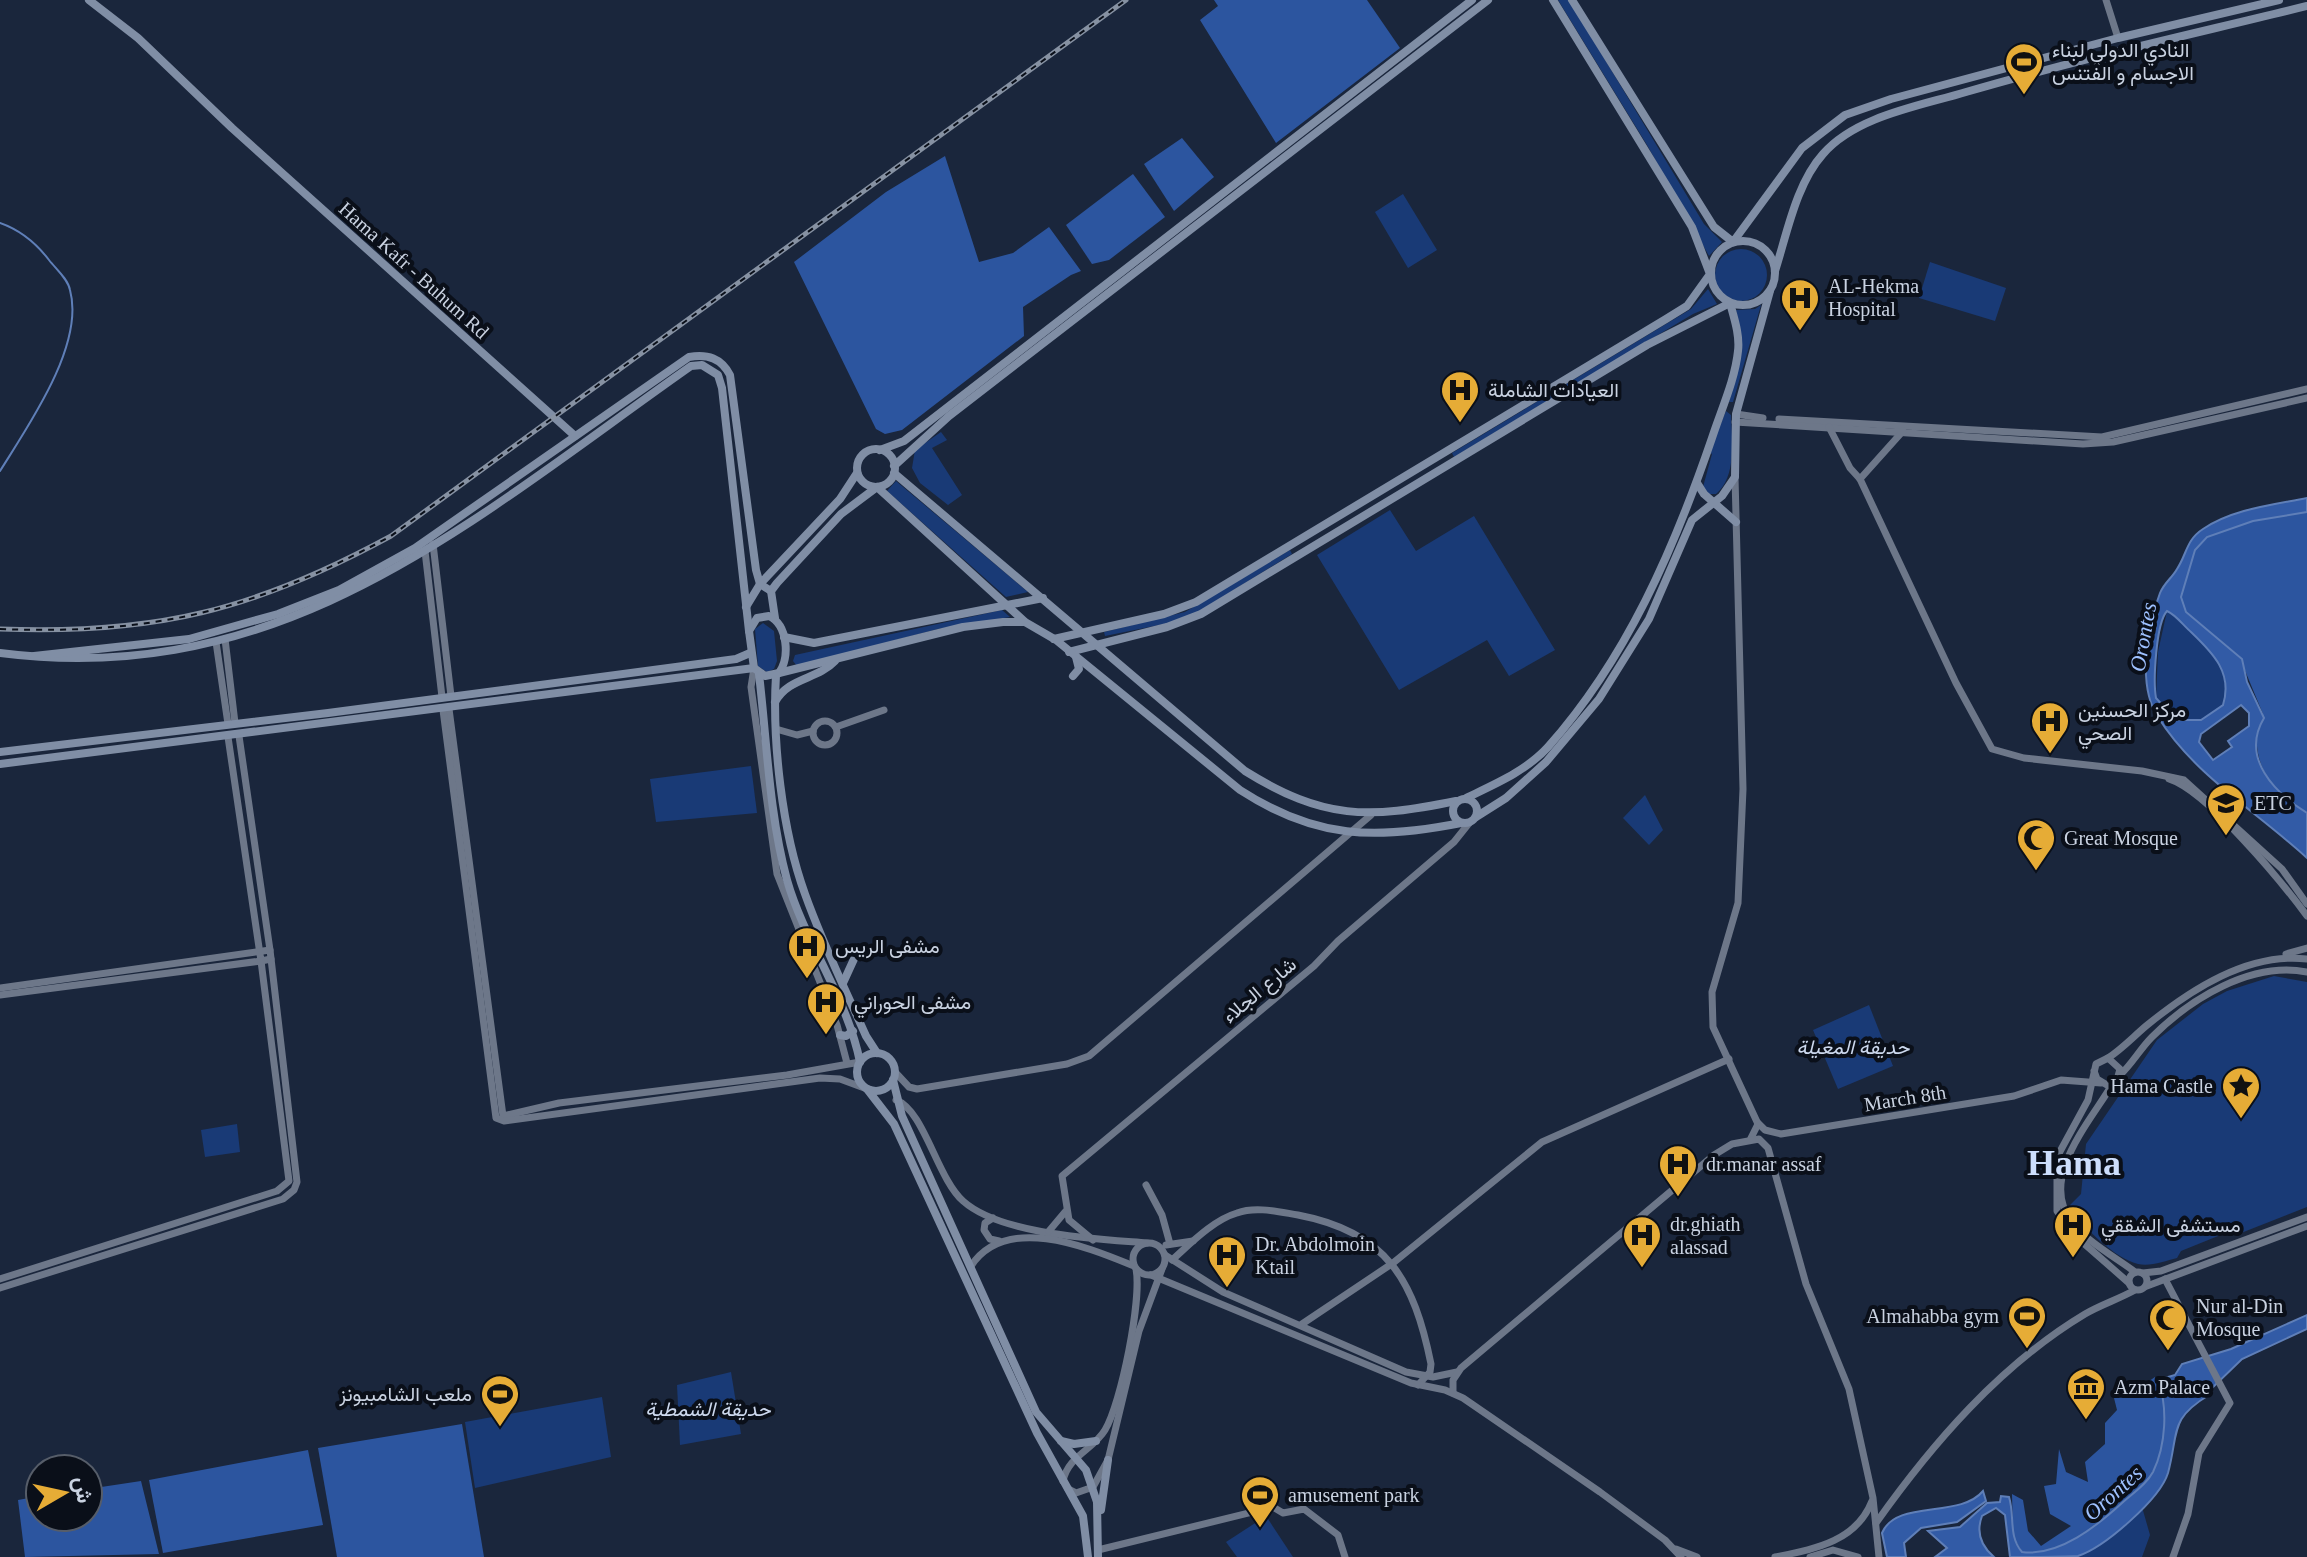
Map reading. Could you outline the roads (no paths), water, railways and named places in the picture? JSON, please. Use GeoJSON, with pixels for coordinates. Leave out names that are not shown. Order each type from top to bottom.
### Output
{"type":"FeatureCollection","features":[{"type":"Feature","properties":{"kind":"main road","name":"Hama Kafr - Buhum Rd"},"geometry":{"type":"LineString","coordinates":[[89,0],[138,38],[232,128],[580,443]]}},
{"type":"Feature","properties":{"kind":"main road"},"geometry":{"type":"LineString","coordinates":[[745,610],[760,584],[840,499],[857,473],[857,464],[863,454],[904,441],[1472,0]]}},
{"type":"Feature","properties":{"kind":"main road"},"geometry":{"type":"LineString","coordinates":[[771,591],[841,514],[877,487],[888,483],[894,470],[949,416],[1488,0]]}},
{"type":"Feature","properties":{"kind":"main road"},"geometry":{"type":"LineString","coordinates":[[880,450],[890,456],[894,470],[1098,646],[1245,771],[1277,791],[1316,807],[1371,815],[1456,801],[1518,772],[1547,749],[1591,695],[1637,622],[1697,483],[1738,350],[1730,303],[1716,291],[1692,227],[1553,0]]}},
{"type":"Feature","properties":{"kind":"main road"},"geometry":{"type":"LineString","coordinates":[[1572,0],[1714,227],[1733,242]]}},
{"type":"Feature","properties":{"kind":"main road"},"geometry":{"type":"LineString","coordinates":[[2106,0],[2118,38]]}},
{"type":"Feature","properties":{"kind":"main road"},"geometry":{"type":"LineString","coordinates":[[1054,639],[1153,617],[1196,602],[1687,306],[1710,274],[1716,254],[1733,242],[1802,148],[1845,115],[1891,99],[2118,38],[2279,0]]}},
{"type":"Feature","properties":{"kind":"main road"},"geometry":{"type":"LineString","coordinates":[[1768,1148],[1781,1134],[1765,1130],[1757,1121],[1713,1027],[1710,1010],[1737,911],[1740,871],[1743,735],[1736,418],[1775,271],[1809,174],[1824,153],[1856,130],[1902,111],[2144,43],[2307,6]]}},
{"type":"Feature","properties":{"kind":"main road"},"geometry":{"type":"LineString","coordinates":[[1733,242],[1742,240],[1761,246],[1773,261],[1775,271]]}},
{"type":"Feature","properties":{"kind":"main road"},"geometry":{"type":"LineString","coordinates":[[1072,654],[1201,614],[1647,345],[1730,303],[1752,304],[1770,291]]}},
{"type":"Feature","properties":{"kind":"main road"},"geometry":{"type":"LineString","coordinates":[[0,653],[33,656],[148,646],[219,632],[307,603],[425,551],[573,435],[689,357],[703,355],[718,360],[730,375],[760,584],[771,591],[775,618],[784,637],[785,660],[778,674],[774,702],[795,864],[843,983],[877,1053],[891,1060],[896,1100],[1036,1412],[1077,1458],[1093,1487],[1099,1523]]}},
{"type":"Feature","properties":{"kind":"main road"},"geometry":{"type":"LineString","coordinates":[[33,656],[46,660],[91,660],[221,640],[309,612],[390,567],[691,366],[709,367],[718,375],[744,564],[750,653],[756,671],[776,820],[788,882],[853,1031],[860,1062],[857,1074],[886,1110],[901,1139],[1083,1516],[1088,1557]]}},
{"type":"Feature","properties":{"kind":"main road"},"geometry":{"type":"LineString","coordinates":[[1736,418],[2102,437],[2307,389]]}},
{"type":"Feature","properties":{"kind":"main road"},"geometry":{"type":"LineString","coordinates":[[1736,418],[2010,441],[2113,442],[2307,398]]}},
{"type":"Feature","properties":{"kind":"main road"},"geometry":{"type":"LineString","coordinates":[[1829,427],[1850,468],[1860,479],[1956,683],[1992,749],[2024,758],[2142,771],[2184,780],[2282,869],[2307,904]]}},
{"type":"Feature","properties":{"kind":"main road"},"geometry":{"type":"LineString","coordinates":[[1860,479],[1903,431]]}},
{"type":"Feature","properties":{"kind":"main road"},"geometry":{"type":"LineString","coordinates":[[1443,454],[1441,462],[1449,464]]}},
{"type":"Feature","properties":{"kind":"main road"},"geometry":{"type":"LineString","coordinates":[[857,473],[866,484],[877,487],[1025,622],[1054,639],[1240,790],[1271,810],[1323,828],[1351,833],[1398,834],[1469,821],[1506,798],[1546,762],[1599,699],[1649,619],[1692,520],[1714,502],[1735,477]]}},
{"type":"Feature","properties":{"kind":"main road"},"geometry":{"type":"LineString","coordinates":[[1697,483],[1736,522]]}},
{"type":"Feature","properties":{"kind":"main road"},"geometry":{"type":"LineString","coordinates":[[433,544],[446,696]]}},
{"type":"Feature","properties":{"kind":"main road"},"geometry":{"type":"LineString","coordinates":[[425,551],[446,696]]}},
{"type":"Feature","properties":{"kind":"main road"},"geometry":{"type":"LineString","coordinates":[[784,637],[814,643],[1043,598]]}},
{"type":"Feature","properties":{"kind":"main road"},"geometry":{"type":"LineString","coordinates":[[749,631],[757,618],[775,618]]}},
{"type":"Feature","properties":{"kind":"main road"},"geometry":{"type":"LineString","coordinates":[[0,764],[756,671],[778,674],[963,627],[1025,622]]}},
{"type":"Feature","properties":{"kind":"main road"},"geometry":{"type":"LineString","coordinates":[[221,640],[232,724]]}},
{"type":"Feature","properties":{"kind":"main road"},"geometry":{"type":"LineString","coordinates":[[0,752],[736,659],[750,653]]}},
{"type":"Feature","properties":{"kind":"main road"},"geometry":{"type":"LineString","coordinates":[[1072,654],[1079,669],[1073,676]]}},
{"type":"Feature","properties":{"kind":"main road"},"geometry":{"type":"LineString","coordinates":[[774,702],[789,685],[823,670],[835,660]]}},
{"type":"Feature","properties":{"kind":"main road"},"geometry":{"type":"LineString","coordinates":[[756,671],[752,695],[781,891],[814,967],[840,1035],[847,1063]]}},
{"type":"Feature","properties":{"kind":"main road"},"geometry":{"type":"LineString","coordinates":[[446,709],[503,1116],[559,1103],[787,1075],[860,1062],[877,1053]]}},
{"type":"Feature","properties":{"kind":"main road"},"geometry":{"type":"LineString","coordinates":[[446,709],[496,1118],[504,1121],[820,1078],[840,1079],[867,1089],[885,1089],[894,1076]]}},
{"type":"Feature","properties":{"kind":"main road"},"geometry":{"type":"LineString","coordinates":[[776,729],[797,735],[813,731],[823,721],[836,727],[884,710]]}},
{"type":"Feature","properties":{"kind":"main road"},"geometry":{"type":"LineString","coordinates":[[1159,724],[1173,710]]}},
{"type":"Feature","properties":{"kind":"main road"},"geometry":{"type":"LineString","coordinates":[[813,731],[817,742],[827,745],[836,739],[836,727]]}},
{"type":"Feature","properties":{"kind":"main road"},"geometry":{"type":"LineString","coordinates":[[0,1279],[288,1184],[261,961],[265,951],[239,736]]}},
{"type":"Feature","properties":{"kind":"main road"},"geometry":{"type":"LineString","coordinates":[[0,1288],[283,1199],[294,1190],[297,1171],[271,959],[265,951],[228,737]]}},
{"type":"Feature","properties":{"kind":"main road"},"geometry":{"type":"LineString","coordinates":[[2056,771],[2065,767],[2142,775],[2183,785],[2277,874],[2307,916]]}},
{"type":"Feature","properties":{"kind":"main road"},"geometry":{"type":"LineString","coordinates":[[1466,798],[1476,805],[1469,821]]}},
{"type":"Feature","properties":{"kind":"main road"},"geometry":{"type":"LineString","coordinates":[[1456,801],[1452,812],[1469,821]]}},
{"type":"Feature","properties":{"kind":"main road"},"geometry":{"type":"LineString","coordinates":[[894,1076],[917,1089],[1067,1064],[1089,1056],[1371,815]]}},
{"type":"Feature","properties":{"kind":"main road","name":"شارع الجلاء"},"geometry":{"type":"LineString","coordinates":[[1065,1212],[1062,1176],[1314,966],[1338,941],[1454,842],[1469,821]]}},
{"type":"Feature","properties":{"kind":"main road"},"geometry":{"type":"LineString","coordinates":[[2132,1286],[2080,1240],[2057,1211],[2057,1157],[2088,1100],[2098,1062],[2108,1058],[2188,996],[2235,970],[2307,948]]}},
{"type":"Feature","properties":{"kind":"main road"},"geometry":{"type":"LineString","coordinates":[[0,988],[265,951]]}},
{"type":"Feature","properties":{"kind":"main road"},"geometry":{"type":"LineString","coordinates":[[2272,958],[2307,959]]}},
{"type":"Feature","properties":{"kind":"main road"},"geometry":{"type":"LineString","coordinates":[[0,995],[271,959]]}},
{"type":"Feature","properties":{"kind":"main road"},"geometry":{"type":"LineString","coordinates":[[843,983],[854,959]]}},
{"type":"Feature","properties":{"kind":"main road"},"geometry":{"type":"LineString","coordinates":[[2147,1286],[2139,1273],[2072,1222],[2064,1205],[2065,1160],[2113,1083],[2152,1037],[2196,1001],[2254,974],[2273,969],[2307,972]]}},
{"type":"Feature","properties":{"kind":"main road"},"geometry":{"type":"LineString","coordinates":[[840,1035],[846,1036],[853,1031]]}},
{"type":"Feature","properties":{"kind":"main road"},"geometry":{"type":"LineString","coordinates":[[2108,1058],[2118,1064],[2120,1075]]}},
{"type":"Feature","properties":{"kind":"main road"},"geometry":{"type":"LineString","coordinates":[[1302,1324],[1393,1263],[1542,1142],[1729,1059]]}},
{"type":"Feature","properties":{"kind":"main road"},"geometry":{"type":"LineString","coordinates":[[2094,1071],[2101,1083],[2113,1083]]}},
{"type":"Feature","properties":{"kind":"main road","name":"March 8th"},"geometry":{"type":"LineString","coordinates":[[1781,1134],[2014,1096],[2061,1080],[2101,1083]]}},
{"type":"Feature","properties":{"kind":"main road"},"geometry":{"type":"LineString","coordinates":[[2079,1080],[2086,1087],[2088,1100]]}},
{"type":"Feature","properties":{"kind":"main road"},"geometry":{"type":"LineString","coordinates":[[896,1100],[911,1111],[949,1187],[973,1209],[993,1218],[1049,1232],[1093,1240],[1147,1243],[1223,1292],[1406,1372],[1425,1377],[1457,1372],[1714,1155],[1751,1138],[1757,1131],[1757,1121]]}},
{"type":"Feature","properties":{"kind":"main road"},"geometry":{"type":"LineString","coordinates":[[1751,1138],[1763,1141],[1768,1148],[1806,1284],[1849,1389],[1873,1498],[1879,1557]]}},
{"type":"Feature","properties":{"kind":"main road"},"geometry":{"type":"LineString","coordinates":[[892,1144],[901,1139]]}},
{"type":"Feature","properties":{"kind":"main road"},"geometry":{"type":"LineString","coordinates":[[904,1171],[914,1167]]}},
{"type":"Feature","properties":{"kind":"main road"},"geometry":{"type":"LineString","coordinates":[[1146,1185],[1165,1223],[1170,1244],[1139,1331],[1108,1460],[1098,1554],[1273,1507],[1283,1513],[1304,1509],[1338,1535],[1345,1557]]}},
{"type":"Feature","properties":{"kind":"main road"},"geometry":{"type":"LineString","coordinates":[[1166,1254],[1195,1241],[1237,1213],[1267,1210],[1335,1225],[1393,1263],[1419,1311],[1431,1364],[1418,1385]]}},
{"type":"Feature","properties":{"kind":"main road"},"geometry":{"type":"LineString","coordinates":[[1049,1232],[1065,1212],[1073,1226],[1093,1240]]}},
{"type":"Feature","properties":{"kind":"main road"},"geometry":{"type":"LineString","coordinates":[[2139,1273],[2161,1271],[2307,1217]]}},
{"type":"Feature","properties":{"kind":"main road"},"geometry":{"type":"LineString","coordinates":[[993,1218],[985,1223],[987,1237],[999,1241],[1033,1238],[1157,1274],[1418,1385],[1453,1393],[1600,1492],[1674,1548],[1681,1557]]}},
{"type":"Feature","properties":{"kind":"main road"},"geometry":{"type":"LineString","coordinates":[[1876,1523],[1922,1462],[1998,1379],[2085,1314],[2132,1286],[2147,1286],[2307,1226]]}},
{"type":"Feature","properties":{"kind":"main road"},"geometry":{"type":"LineString","coordinates":[[971,1266],[983,1251],[999,1241]]}},
{"type":"Feature","properties":{"kind":"main road"},"geometry":{"type":"LineString","coordinates":[[1170,1244],[1195,1241]]}},
{"type":"Feature","properties":{"kind":"main road"},"geometry":{"type":"LineString","coordinates":[[1108,1460],[1093,1487],[1076,1493],[1066,1485],[1065,1470],[1104,1433],[1115,1409],[1137,1306],[1134,1254],[1147,1243]]}},
{"type":"Feature","properties":{"kind":"main road"},"geometry":{"type":"LineString","coordinates":[[2132,1286],[2139,1273]]}},
{"type":"Feature","properties":{"kind":"main road"},"geometry":{"type":"LineString","coordinates":[[2165,1279],[2203,1353],[2224,1386],[2230,1405],[2199,1453],[2188,1514],[2173,1557]]}},
{"type":"Feature","properties":{"kind":"main road"},"geometry":{"type":"LineString","coordinates":[[1453,1393],[1457,1372]]}},
{"type":"Feature","properties":{"kind":"main road"},"geometry":{"type":"LineString","coordinates":[[1061,1441],[1074,1444],[1096,1441]]}},
{"type":"Feature","properties":{"kind":"main road"},"geometry":{"type":"LineString","coordinates":[[1775,1557],[1847,1535],[1863,1519],[1873,1498]]}},
{"type":"Feature","properties":{"kind":"main road"},"geometry":{"type":"LineString","coordinates":[[1674,1548],[1697,1557]]}},
{"type":"Feature","properties":{"kind":"main road"},"geometry":{"type":"LineString","coordinates":[[1810,1557],[1833,1550],[1858,1557]]}},
{"type":"Feature","properties":{"kind":"waterway"},"geometry":{"type":"LineString","coordinates":[[0,223],[33,243],[61,274],[69,286],[72,312],[62,360],[38,408],[0,471]]}},
{"type":"Feature","properties":{"kind":"railway"},"geometry":{"type":"LineString","coordinates":[[0,629],[107,627],[156,622],[203,612],[294,583],[391,536],[1126,0]]}},
{"type":"Feature","properties":{"kind":"place","name":"النادي الدولي لبناء الاجسام و الفتنس"},"geometry":{"type":"Point","coordinates":[2024,96]}},
{"type":"Feature","properties":{"kind":"place","name":"AL-Hekma Hospital"},"geometry":{"type":"Point","coordinates":[1800,332]}},
{"type":"Feature","properties":{"kind":"place","name":"العيادات الشاملة"},"geometry":{"type":"Point","coordinates":[1460,424]}},
{"type":"Feature","properties":{"kind":"place","name":"مركز الحسنين الصحي"},"geometry":{"type":"Point","coordinates":[2050,755]}},
{"type":"Feature","properties":{"kind":"place","name":"ETC"},"geometry":{"type":"Point","coordinates":[2226,837]}},
{"type":"Feature","properties":{"kind":"place","name":"Great Mosque"},"geometry":{"type":"Point","coordinates":[2036,872]}},
{"type":"Feature","properties":{"kind":"place","name":"مشفى الريس"},"geometry":{"type":"Point","coordinates":[807,980]}},
{"type":"Feature","properties":{"kind":"place","name":"مشفى الحوراني"},"geometry":{"type":"Point","coordinates":[826,1036]}},
{"type":"Feature","properties":{"kind":"place","name":"Hama Castle"},"geometry":{"type":"Point","coordinates":[2241,1120]}},
{"type":"Feature","properties":{"kind":"place","name":"dr.manar assaf"},"geometry":{"type":"Point","coordinates":[1678,1198]}},
{"type":"Feature","properties":{"kind":"place","name":"مستشفى الشققي"},"geometry":{"type":"Point","coordinates":[2073,1259]}},
{"type":"Feature","properties":{"kind":"place","name":"dr.ghiath alassad"},"geometry":{"type":"Point","coordinates":[1642,1269]}},
{"type":"Feature","properties":{"kind":"place","name":"Dr. Abdolmoin Ktail"},"geometry":{"type":"Point","coordinates":[1227,1289]}},
{"type":"Feature","properties":{"kind":"place","name":"Almahabba gym"},"geometry":{"type":"Point","coordinates":[2027,1350]}},
{"type":"Feature","properties":{"kind":"place","name":"Nur al-Din Mosque"},"geometry":{"type":"Point","coordinates":[2168,1352]}},
{"type":"Feature","properties":{"kind":"place","name":"Azm Palace"},"geometry":{"type":"Point","coordinates":[2086,1421]}},
{"type":"Feature","properties":{"kind":"place","name":"ملعب الشامبيونز"},"geometry":{"type":"Point","coordinates":[500,1428]}},
{"type":"Feature","properties":{"kind":"place","name":"amusement park"},"geometry":{"type":"Point","coordinates":[1260,1529]}},
{"type":"Feature","properties":{"kind":"district","name":"Hama"},"geometry":{"type":"Point","coordinates":[2074,1163]}},
{"type":"Feature","properties":{"kind":"water label","name":"Orontes"},"geometry":{"type":"Point","coordinates":[2143,637]}},
{"type":"Feature","properties":{"kind":"water label","name":"Orontes"},"geometry":{"type":"Point","coordinates":[2113,1493]}},
{"type":"Feature","properties":{"kind":"park label","name":"حديقة المغيلة"},"geometry":{"type":"Point","coordinates":[1853,1047]}},
{"type":"Feature","properties":{"kind":"park label","name":"حديقة الشمطية"},"geometry":{"type":"Point","coordinates":[708,1409]}}]}
